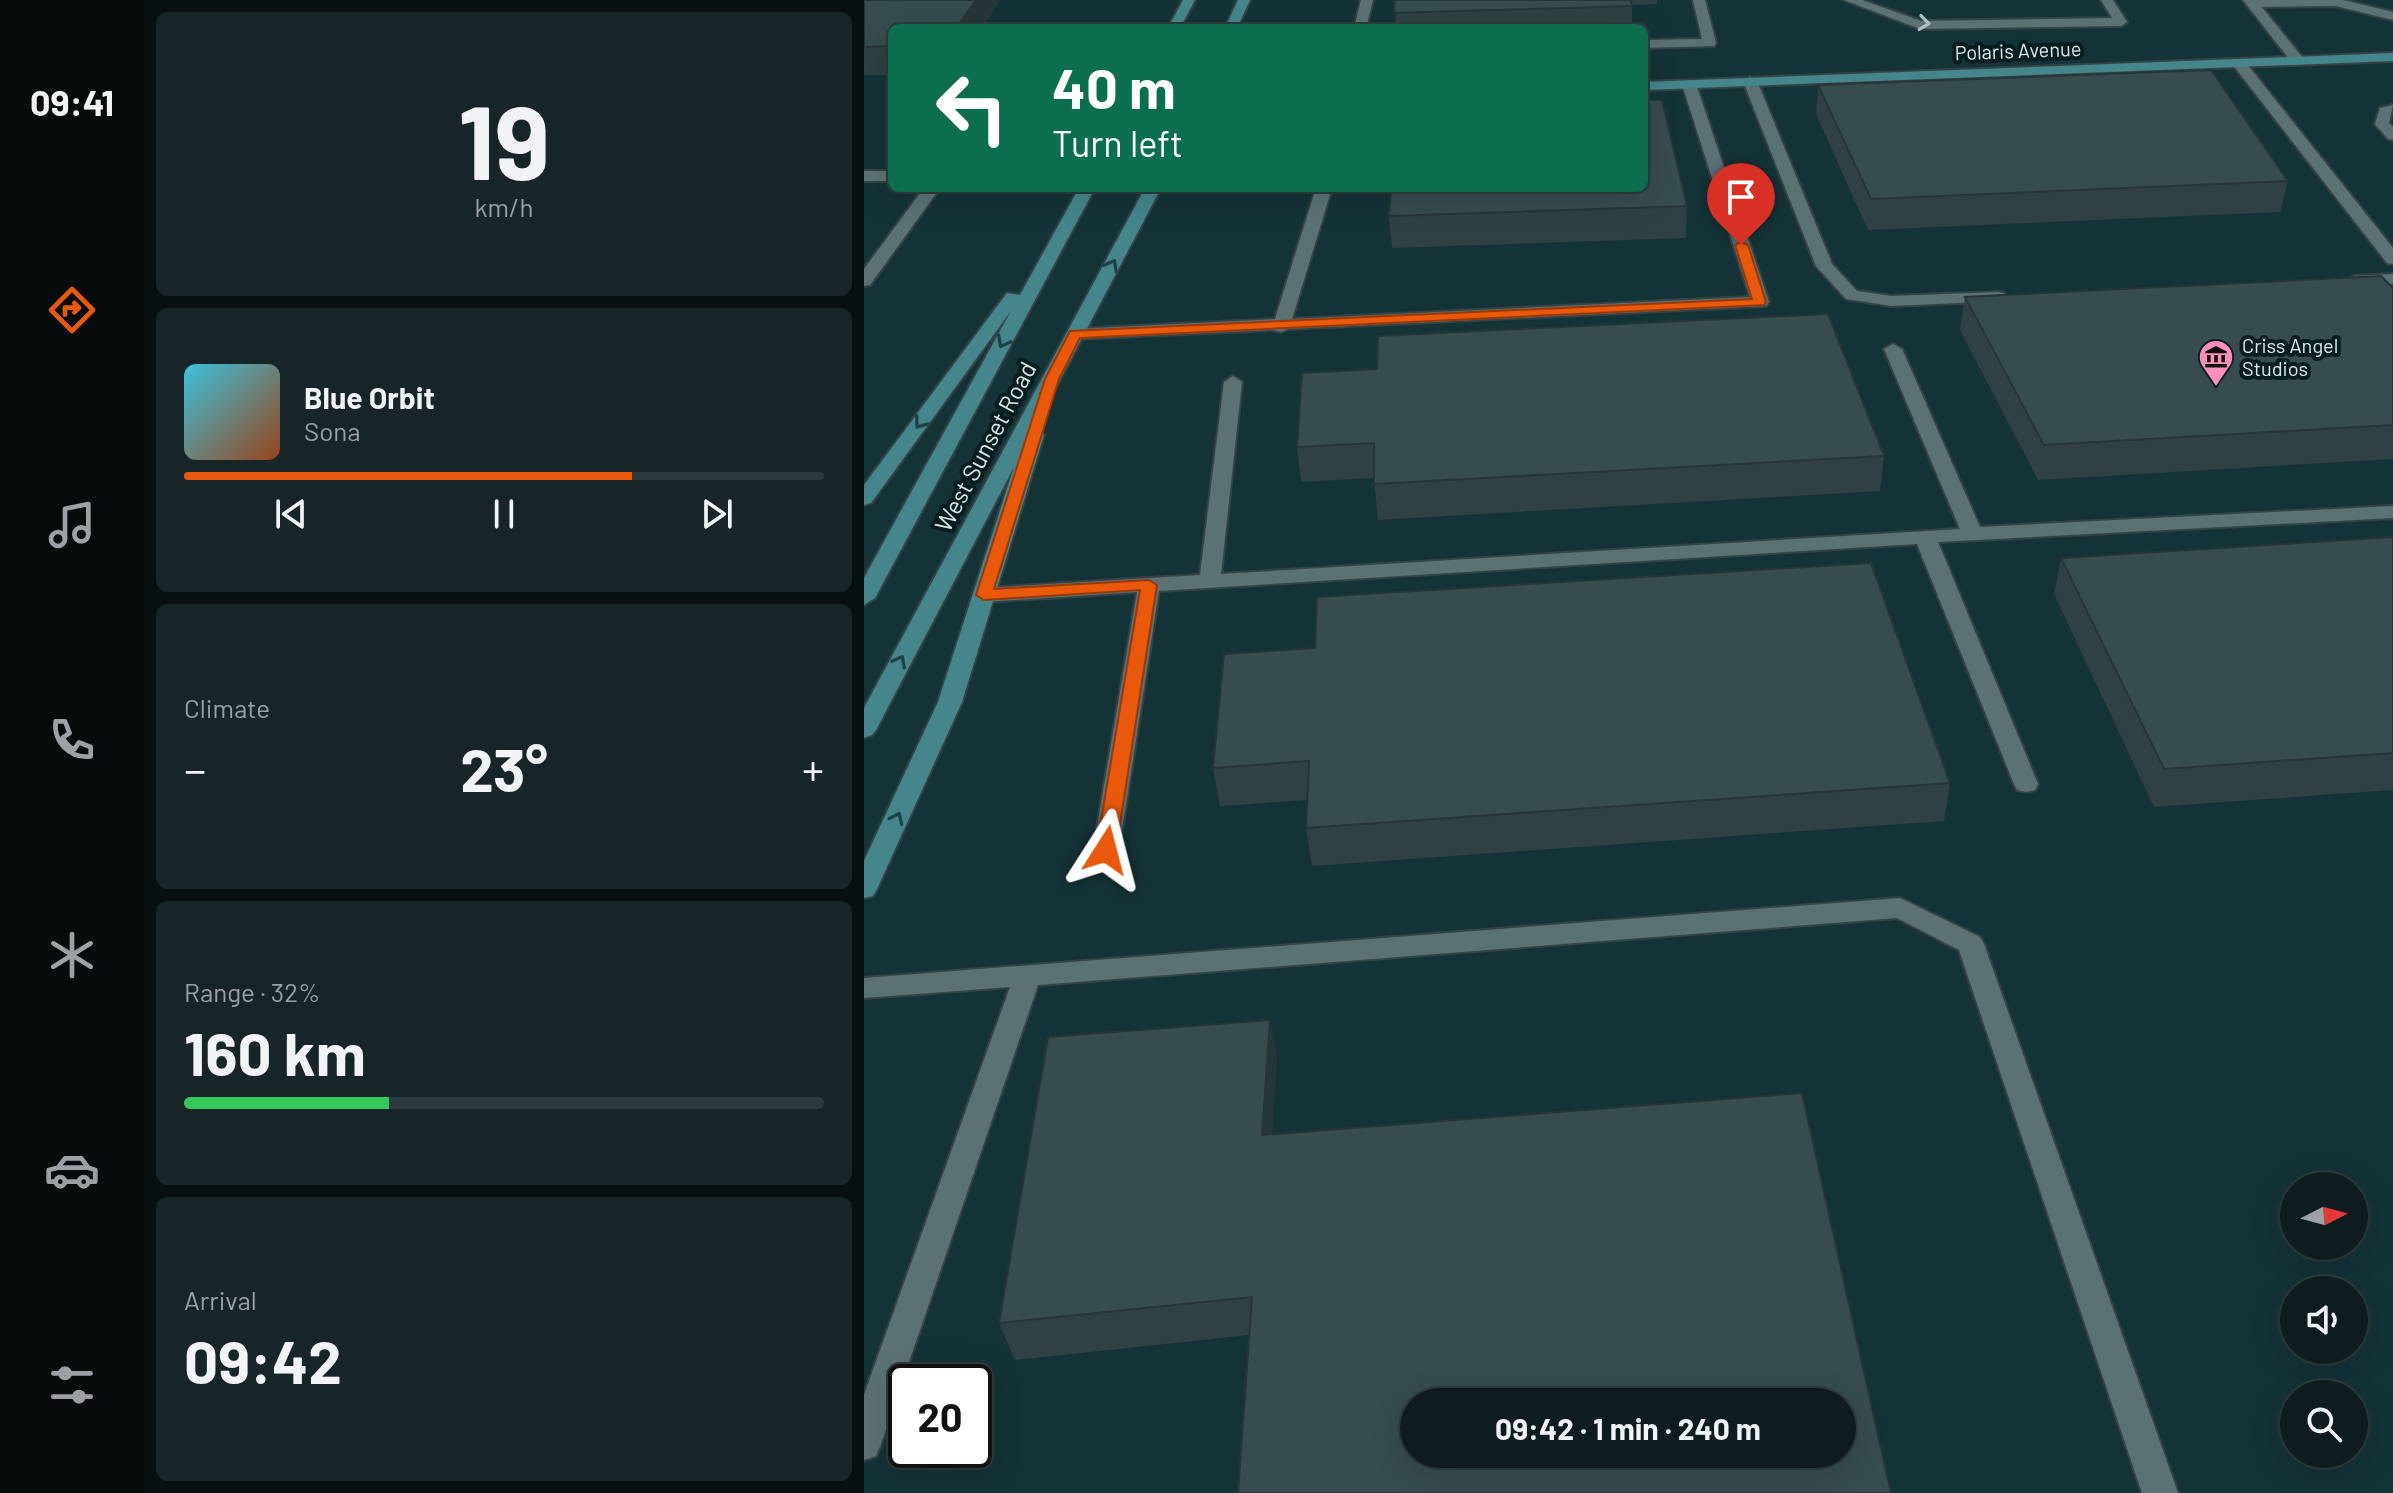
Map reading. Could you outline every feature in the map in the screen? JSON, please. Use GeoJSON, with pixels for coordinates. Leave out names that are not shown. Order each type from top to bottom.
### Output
{"type":"FeatureCollection","features":[{"type":"Feature","properties":{"kind":"main road"},"geometry":{"type":"LineString","coordinates":[[1176,24],[1189,0]]}},
{"type":"Feature","properties":{"kind":"main road"},"geometry":{"type":"LineString","coordinates":[[1233,24],[1244,0]]}},
{"type":"Feature","properties":{"kind":"main road","name":"Polaris Avenue"},"geometry":{"type":"LineString","coordinates":[[1648,86],[2393,57]]}},
{"type":"Feature","properties":{"kind":"main road","name":"West Sunset Road"},"geometry":{"type":"LineString","coordinates":[[864,598],[1085,192]]}},
{"type":"Feature","properties":{"kind":"main road","name":"West Sunset Road"},"geometry":{"type":"LineString","coordinates":[[864,730],[1151,192]]}},
{"type":"Feature","properties":{"kind":"main road"},"geometry":{"type":"LineString","coordinates":[[864,499],[1066,225]]}},
{"type":"Feature","properties":{"kind":"main road"},"geometry":{"type":"LineString","coordinates":[[864,889],[950,702],[1052,379]]}},
{"type":"Feature","properties":{"kind":"street"},"geometry":{"type":"LineString","coordinates":[[1361,24],[1367,0]]}},
{"type":"Feature","properties":{"kind":"street"},"geometry":{"type":"LineString","coordinates":[[1648,44],[1709,43],[1699,0]]}},
{"type":"Feature","properties":{"kind":"street"},"geometry":{"type":"LineString","coordinates":[[1850,0],[1920,25],[2121,22],[2107,0]]}},
{"type":"Feature","properties":{"kind":"street"},"geometry":{"type":"LineString","coordinates":[[2250,2],[2335,1],[2393,16]]}},
{"type":"Feature","properties":{"kind":"street"},"geometry":{"type":"LineString","coordinates":[[2250,2],[2298,61]]}},
{"type":"Feature","properties":{"kind":"street"},"geometry":{"type":"LineString","coordinates":[[2238,62],[2393,259]]}},
{"type":"Feature","properties":{"kind":"street"},"geometry":{"type":"LineString","coordinates":[[1750,81],[1824,266],[1852,295],[1892,301],[2018,296]]}},
{"type":"Feature","properties":{"kind":"street"},"geometry":{"type":"LineString","coordinates":[[1075,334],[1281,327],[1760,302],[1689,84]]}},
{"type":"Feature","properties":{"kind":"street"},"geometry":{"type":"LineString","coordinates":[[2393,109],[2385,111],[2382,124],[2393,136]]}},
{"type":"Feature","properties":{"kind":"street"},"geometry":{"type":"LineString","coordinates":[[864,176],[888,176]]}},
{"type":"Feature","properties":{"kind":"street"},"geometry":{"type":"LineString","coordinates":[[864,281],[872,258],[929,192]]}},
{"type":"Feature","properties":{"kind":"street"},"geometry":{"type":"LineString","coordinates":[[1281,327],[1323,192]]}},
{"type":"Feature","properties":{"kind":"street"},"geometry":{"type":"LineString","coordinates":[[2334,282],[2393,279]]}},
{"type":"Feature","properties":{"kind":"street"},"geometry":{"type":"LineString","coordinates":[[1893,349],[1973,534]]}},
{"type":"Feature","properties":{"kind":"street"},"geometry":{"type":"LineString","coordinates":[[1210,581],[1233,382]]}},
{"type":"Feature","properties":{"kind":"street"},"geometry":{"type":"LineString","coordinates":[[984,595],[1973,534],[2393,512]]}},
{"type":"Feature","properties":{"kind":"street"},"geometry":{"type":"LineString","coordinates":[[1925,537],[2026,784]]}},
{"type":"Feature","properties":{"kind":"street"},"geometry":{"type":"LineString","coordinates":[[1106,850],[1149,585]]}},
{"type":"Feature","properties":{"kind":"street"},"geometry":{"type":"LineString","coordinates":[[864,988],[1900,908],[1970,944],[2160,1493]]}},
{"type":"Feature","properties":{"kind":"street"},"geometry":{"type":"LineString","coordinates":[[864,1444],[1028,974]]}},
{"type":"Feature","properties":{"kind":"shaded area"},"geometry":{"type":"Polygon","coordinates":[[[864,0],[2393,0],[2393,1493],[864,1493],[864,0]]]}},
{"type":"Feature","properties":{"kind":"building"},"geometry":{"type":"Polygon","coordinates":[[[864,0],[976,0],[959,24],[888,24],[888,46],[864,47],[864,0]]]}},
{"type":"Feature","properties":{"kind":"building"},"geometry":{"type":"Polygon","coordinates":[[[1395,0],[1631,0],[1632,6],[1394,13],[1395,0]]]}},
{"type":"Feature","properties":{"kind":"building"},"geometry":{"type":"Polygon","coordinates":[[[2211,70],[2288,181],[1871,199],[1818,85],[2211,70]]]}},
{"type":"Feature","properties":{"kind":"building"},"geometry":{"type":"Polygon","coordinates":[[[1648,100],[1662,100],[1687,206],[1389,216],[1391,192],[1648,192],[1648,100]]]}},
{"type":"Feature","properties":{"kind":"building"},"geometry":{"type":"Polygon","coordinates":[[[2381,276],[2393,288],[2393,425],[2044,445],[1965,297],[2381,276]]]}},
{"type":"Feature","properties":{"kind":"building"},"geometry":{"type":"Polygon","coordinates":[[[1828,314],[1884,456],[1374,484],[1374,443],[1297,447],[1302,373],[1377,369],[1378,336],[1828,314]]]}},
{"type":"Feature","properties":{"kind":"building"},"geometry":{"type":"Polygon","coordinates":[[[2393,537],[2393,753],[2164,769],[2061,558],[2393,537]]]}},
{"type":"Feature","properties":{"kind":"building"},"geometry":{"type":"Polygon","coordinates":[[[1871,563],[1950,783],[1306,828],[1309,761],[1213,768],[1224,654],[1315,648],[1317,597],[1871,563]]]}},
{"type":"Feature","properties":{"kind":"building"},"geometry":{"type":"Polygon","coordinates":[[[1270,1020],[1262,1135],[1802,1093],[1891,1493],[1238,1493],[1252,1297],[999,1323],[1048,1037],[1270,1020]]]}},
{"type":"Feature","properties":{"kind":"place","name":"Criss Angel Studios"},"geometry":{"type":"Point","coordinates":[2216,388]}},
{"type":"Feature","properties":{"kind":"route"},"geometry":{"type":"LineString","coordinates":[[1106,850],[1149,585],[984,595],[1052,379],[1075,334],[1281,327],[1760,302],[1741,245]]}}]}
